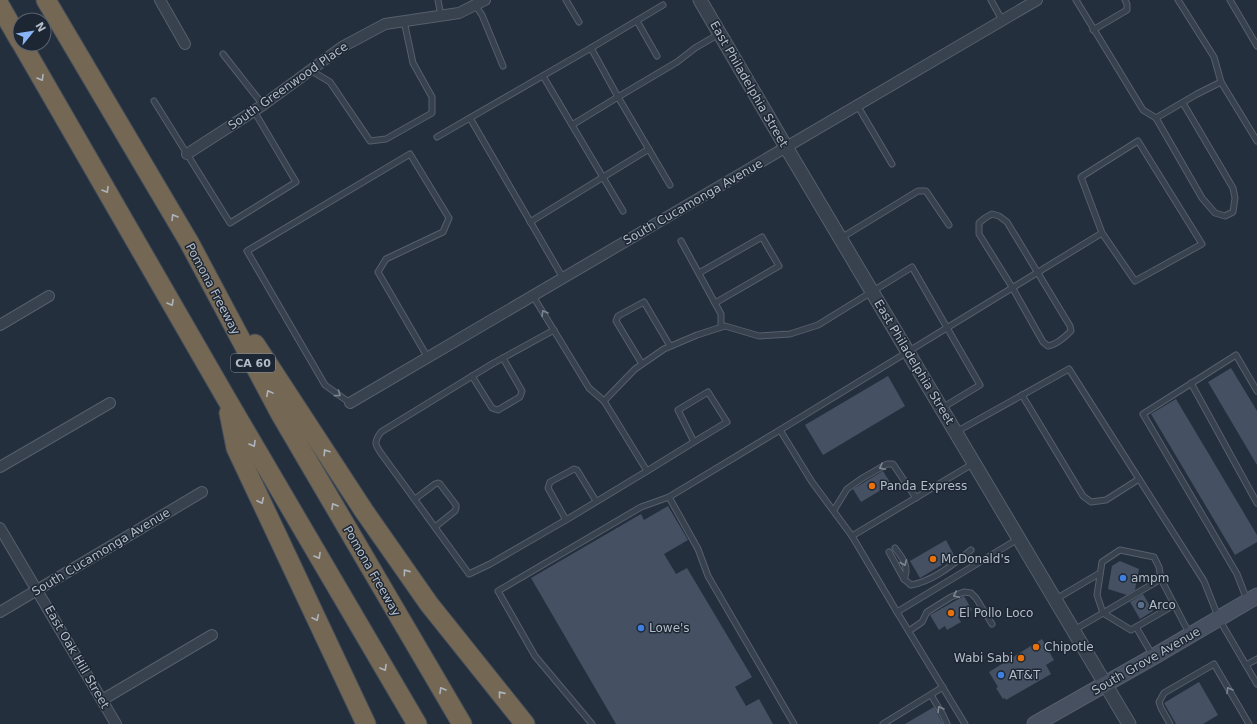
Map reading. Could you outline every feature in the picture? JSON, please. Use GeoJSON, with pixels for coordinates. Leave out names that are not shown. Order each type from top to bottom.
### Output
{"type":"FeatureCollection","features":[{"type":"Feature","properties":{"kind":"highway","name":"Pomona Freeway"},"geometry":{"type":"LineString","coordinates":[[46,0],[189,242],[281,415],[462,724]]}},
{"type":"Feature","properties":{"kind":"highway"},"geometry":{"type":"LineString","coordinates":[[0,6],[12,27]]}},
{"type":"Feature","properties":{"kind":"highway","name":"CA 60"},"geometry":{"type":"LineString","coordinates":[[27,52],[226,398],[417,724]]}},
{"type":"Feature","properties":{"kind":"highway"},"geometry":{"type":"LineString","coordinates":[[189,242],[364,511],[429,604],[525,724]]}},
{"type":"Feature","properties":{"kind":"highway"},"geometry":{"type":"LineString","coordinates":[[226,398],[236,448],[366,724]]}},
{"type":"Feature","properties":{"kind":"main road","name":"South Grove Avenue"},"geometry":{"type":"LineString","coordinates":[[1035,724],[1191,636],[1252,599]]}},
{"type":"Feature","properties":{"kind":"street"},"geometry":{"type":"LineString","coordinates":[[160,0],[185,44]]}},
{"type":"Feature","properties":{"kind":"street","name":"South Greenwood Place"},"geometry":{"type":"LineString","coordinates":[[187,154],[263,105],[342,47],[386,24],[459,13],[484,0]]}},
{"type":"Feature","properties":{"kind":"street","name":"East Philadelphia Street"},"geometry":{"type":"LineString","coordinates":[[700,0],[1129,724]]}},
{"type":"Feature","properties":{"kind":"street","name":"South Cucamonga Avenue"},"geometry":{"type":"LineString","coordinates":[[350,404],[1036,0]]}},
{"type":"Feature","properties":{"kind":"street"},"geometry":{"type":"LineString","coordinates":[[0,324],[49,296]]}},
{"type":"Feature","properties":{"kind":"street"},"geometry":{"type":"LineString","coordinates":[[0,467],[110,403]]}},
{"type":"Feature","properties":{"kind":"street","name":"South Cucamonga Avenue"},"geometry":{"type":"LineString","coordinates":[[0,612],[202,492]]}},
{"type":"Feature","properties":{"kind":"street","name":"East Oak Hill Street"},"geometry":{"type":"LineString","coordinates":[[0,528],[116,724]]}},
{"type":"Feature","properties":{"kind":"street"},"geometry":{"type":"LineString","coordinates":[[102,700],[212,635]]}},
{"type":"Feature","properties":{"kind":"lane"},"geometry":{"type":"LineString","coordinates":[[438,0],[441,16]]}},
{"type":"Feature","properties":{"kind":"lane"},"geometry":{"type":"LineString","coordinates":[[566,0],[579,22]]}},
{"type":"Feature","properties":{"kind":"lane"},"geometry":{"type":"LineString","coordinates":[[991,0],[1002,20]]}},
{"type":"Feature","properties":{"kind":"lane"},"geometry":{"type":"LineString","coordinates":[[1076,0],[1143,110],[1156,118],[1202,198],[1214,213],[1226,216],[1233,212],[1235,198],[1233,188],[1183,103]]}},
{"type":"Feature","properties":{"kind":"lane"},"geometry":{"type":"LineString","coordinates":[[1093,30],[1128,10],[1125,0]]}},
{"type":"Feature","properties":{"kind":"lane"},"geometry":{"type":"LineString","coordinates":[[1178,0],[1214,57],[1222,82],[1257,141]]}},
{"type":"Feature","properties":{"kind":"lane"},"geometry":{"type":"LineString","coordinates":[[1230,0],[1257,46]]}},
{"type":"Feature","properties":{"kind":"lane"},"geometry":{"type":"LineString","coordinates":[[475,5],[482,16],[503,66]]}},
{"type":"Feature","properties":{"kind":"lane"},"geometry":{"type":"LineString","coordinates":[[437,138],[663,5]]}},
{"type":"Feature","properties":{"kind":"lane"},"geometry":{"type":"LineString","coordinates":[[310,70],[330,82],[370,141],[386,140],[432,113],[432,97],[413,63],[404,21]]}},
{"type":"Feature","properties":{"kind":"lane"},"geometry":{"type":"LineString","coordinates":[[637,21],[657,56]]}},
{"type":"Feature","properties":{"kind":"lane"},"geometry":{"type":"LineString","coordinates":[[572,125],[677,62],[695,48],[720,34]]}},
{"type":"Feature","properties":{"kind":"lane"},"geometry":{"type":"LineString","coordinates":[[590,48],[670,185]]}},
{"type":"Feature","properties":{"kind":"lane"},"geometry":{"type":"LineString","coordinates":[[224,54],[263,105]]}},
{"type":"Feature","properties":{"kind":"lane"},"geometry":{"type":"LineString","coordinates":[[544,76],[622,211]]}},
{"type":"Feature","properties":{"kind":"lane"},"geometry":{"type":"LineString","coordinates":[[1156,118],[1222,82]]}},
{"type":"Feature","properties":{"kind":"lane"},"geometry":{"type":"LineString","coordinates":[[154,101],[230,223],[296,182],[254,111]]}},
{"type":"Feature","properties":{"kind":"lane"},"geometry":{"type":"LineString","coordinates":[[858,105],[892,164]]}},
{"type":"Feature","properties":{"kind":"lane"},"geometry":{"type":"LineString","coordinates":[[470,118],[563,278]]}},
{"type":"Feature","properties":{"kind":"lane"},"geometry":{"type":"LineString","coordinates":[[1138,141],[1202,244],[1135,281],[1102,233],[1081,177],[1138,141]]}},
{"type":"Feature","properties":{"kind":"lane"},"geometry":{"type":"LineString","coordinates":[[530,222],[649,150]]}},
{"type":"Feature","properties":{"kind":"lane"},"geometry":{"type":"LineString","coordinates":[[350,404],[325,385],[247,251],[410,154],[449,218],[443,232],[386,259],[378,272],[428,358]]}},
{"type":"Feature","properties":{"kind":"lane"},"geometry":{"type":"LineString","coordinates":[[841,239],[918,191],[922,190],[926,191],[949,225]]}},
{"type":"Feature","properties":{"kind":"lane"},"geometry":{"type":"LineString","coordinates":[[992,214],[999,216],[1007,222],[1037,272],[1071,331],[1051,346],[1048,346],[1043,342],[1012,287],[979,234],[979,223],[992,214]]}},
{"type":"Feature","properties":{"kind":"lane"},"geometry":{"type":"LineString","coordinates":[[592,724],[535,656],[498,591],[641,507],[669,497],[1102,233]]}},
{"type":"Feature","properties":{"kind":"lane"},"geometry":{"type":"LineString","coordinates":[[699,273],[762,237],[779,266],[715,303]]}},
{"type":"Feature","properties":{"kind":"lane"},"geometry":{"type":"LineString","coordinates":[[680,241],[721,314],[721,327]]}},
{"type":"Feature","properties":{"kind":"lane"},"geometry":{"type":"LineString","coordinates":[[604,401],[635,369],[670,346],[696,335],[725,326],[759,336],[790,334],[818,325],[912,267],[980,385],[941,408]]}},
{"type":"Feature","properties":{"kind":"lane"},"geometry":{"type":"LineString","coordinates":[[533,296],[589,388],[604,401],[648,471]]}},
{"type":"Feature","properties":{"kind":"lane"},"geometry":{"type":"LineString","coordinates":[[642,364],[616,321],[618,316],[644,302],[670,346]]}},
{"type":"Feature","properties":{"kind":"lane"},"geometry":{"type":"LineString","coordinates":[[554,330],[472,376],[381,432],[376,439],[376,445],[469,574],[490,564],[566,520],[727,422],[708,392],[678,410],[694,442]]}},
{"type":"Feature","properties":{"kind":"lane"},"geometry":{"type":"LineString","coordinates":[[1252,599],[1143,414],[1236,355],[1257,391]]}},
{"type":"Feature","properties":{"kind":"lane"},"geometry":{"type":"LineString","coordinates":[[472,376],[494,410],[498,410],[520,398],[522,391],[502,358]]}},
{"type":"Feature","properties":{"kind":"lane"},"geometry":{"type":"LineString","coordinates":[[956,432],[1069,369],[1204,581],[1219,619],[1257,684]]}},
{"type":"Feature","properties":{"kind":"lane"},"geometry":{"type":"LineString","coordinates":[[1191,383],[1257,503]]}},
{"type":"Feature","properties":{"kind":"lane"},"geometry":{"type":"LineString","coordinates":[[1022,395],[1083,496],[1091,502],[1106,500],[1139,479]]}},
{"type":"Feature","properties":{"kind":"lane"},"geometry":{"type":"LineString","coordinates":[[780,430],[812,482],[852,536],[965,724]]}},
{"type":"Feature","properties":{"kind":"lane"},"geometry":{"type":"LineString","coordinates":[[834,510],[847,489],[887,464],[894,464],[916,498]]}},
{"type":"Feature","properties":{"kind":"lane"},"geometry":{"type":"LineString","coordinates":[[852,536],[974,464]]}},
{"type":"Feature","properties":{"kind":"lane"},"geometry":{"type":"LineString","coordinates":[[566,520],[548,488],[550,482],[574,469],[577,470],[596,501]]}},
{"type":"Feature","properties":{"kind":"lane"},"geometry":{"type":"LineString","coordinates":[[415,499],[434,484],[438,483],[456,505],[455,511],[435,527]]}},
{"type":"Feature","properties":{"kind":"lane"},"geometry":{"type":"LineString","coordinates":[[669,497],[698,549],[708,576],[794,724]]}},
{"type":"Feature","properties":{"kind":"lane"},"geometry":{"type":"LineString","coordinates":[[897,612],[1019,539]]}},
{"type":"Feature","properties":{"kind":"lane"},"geometry":{"type":"LineString","coordinates":[[896,548],[905,562],[906,575],[904,579]]}},
{"type":"Feature","properties":{"kind":"lane"},"geometry":{"type":"LineString","coordinates":[[889,552],[904,579],[911,585],[919,584],[936,575],[971,550]]}},
{"type":"Feature","properties":{"kind":"lane"},"geometry":{"type":"LineString","coordinates":[[1174,605],[1131,630],[1103,613],[1097,595],[1102,562],[1120,550],[1154,557],[1159,567],[1161,579],[1191,636]]}},
{"type":"Feature","properties":{"kind":"lane"},"geometry":{"type":"LineString","coordinates":[[1055,600],[1100,573]]}},
{"type":"Feature","properties":{"kind":"lane"},"geometry":{"type":"LineString","coordinates":[[1073,630],[1161,579]]}},
{"type":"Feature","properties":{"kind":"lane"},"geometry":{"type":"LineString","coordinates":[[909,631],[922,622],[927,612],[951,597],[964,592],[971,593],[976,598],[992,624]]}},
{"type":"Feature","properties":{"kind":"lane"},"geometry":{"type":"LineString","coordinates":[[1136,627],[1154,657]]}},
{"type":"Feature","properties":{"kind":"lane"},"geometry":{"type":"LineString","coordinates":[[1246,665],[1257,659]]}},
{"type":"Feature","properties":{"kind":"lane"},"geometry":{"type":"LineString","coordinates":[[1170,724],[1159,702],[1164,693],[1214,664],[1249,724]]}},
{"type":"Feature","properties":{"kind":"lane"},"geometry":{"type":"LineString","coordinates":[[884,724],[942,687]]}},
{"type":"Feature","properties":{"kind":"lane"},"geometry":{"type":"LineString","coordinates":[[931,694],[944,715],[947,724]]}},
{"type":"Feature","properties":{"kind":"building"},"geometry":{"type":"Polygon","coordinates":[[[1231,368],[1257,411],[1257,465],[1208,382],[1231,368]]]}},
{"type":"Feature","properties":{"kind":"building"},"geometry":{"type":"Polygon","coordinates":[[[888,376],[905,406],[823,455],[805,425],[888,376]]]}},
{"type":"Feature","properties":{"kind":"building"},"geometry":{"type":"Polygon","coordinates":[[[1176,399],[1257,535],[1257,542],[1235,555],[1151,414],[1176,399]]]}},
{"type":"Feature","properties":{"kind":"building","name":"Panda Express"},"geometry":{"type":"Polygon","coordinates":[[[883,471],[891,484],[861,502],[853,489],[883,471]]]}},
{"type":"Feature","properties":{"kind":"building","name":"Lowe's"},"geometry":{"type":"Polygon","coordinates":[[[668,506],[688,540],[664,554],[676,574],[687,568],[752,677],[735,687],[746,706],[759,699],[773,724],[616,724],[531,578],[641,514],[644,520],[668,506]]]}},
{"type":"Feature","properties":{"kind":"building","name":"McDonald's"},"geometry":{"type":"Polygon","coordinates":[[[946,540],[955,557],[920,578],[910,561],[946,540]]]}},
{"type":"Feature","properties":{"kind":"building","name":"ampm"},"geometry":{"type":"Polygon","coordinates":[[[1120,561],[1139,569],[1135,590],[1127,595],[1108,589],[1112,566],[1120,561]]]}},
{"type":"Feature","properties":{"kind":"building","name":"Arco"},"geometry":{"type":"Polygon","coordinates":[[[1143,594],[1153,611],[1140,619],[1130,602],[1143,594]]]}},
{"type":"Feature","properties":{"kind":"building","name":"El Pollo Loco"},"geometry":{"type":"Polygon","coordinates":[[[964,596],[972,610],[958,617],[961,622],[947,630],[945,626],[939,630],[930,615],[964,596]]]}},
{"type":"Feature","properties":{"kind":"building"},"geometry":{"type":"Polygon","coordinates":[[[1042,639],[1054,660],[1046,665],[1051,674],[1006,700],[1005,698],[1003,699],[989,672],[1042,639]]]}},
{"type":"Feature","properties":{"kind":"building"},"geometry":{"type":"Polygon","coordinates":[[[1199,682],[1218,715],[1203,724],[1176,724],[1164,703],[1199,682]]]}},
{"type":"Feature","properties":{"kind":"building"},"geometry":{"type":"Polygon","coordinates":[[[934,707],[943,724],[905,724],[934,707]]]}},
{"type":"Feature","properties":{"kind":"place","name":"Panda Express"},"geometry":{"type":"Point","coordinates":[872,486]}},
{"type":"Feature","properties":{"kind":"place","name":"McDonald's"},"geometry":{"type":"Point","coordinates":[933,559]}},
{"type":"Feature","properties":{"kind":"place","name":"ampm"},"geometry":{"type":"Point","coordinates":[1123,578]}},
{"type":"Feature","properties":{"kind":"place","name":"Arco"},"geometry":{"type":"Point","coordinates":[1141,605]}},
{"type":"Feature","properties":{"kind":"place","name":"El Pollo Loco"},"geometry":{"type":"Point","coordinates":[951,613]}},
{"type":"Feature","properties":{"kind":"place","name":"Lowe's"},"geometry":{"type":"Point","coordinates":[641,628]}},
{"type":"Feature","properties":{"kind":"place","name":"Chipotle"},"geometry":{"type":"Point","coordinates":[1036,647]}},
{"type":"Feature","properties":{"kind":"place","name":"Wabi Sabi"},"geometry":{"type":"Point","coordinates":[1021,658]}},
{"type":"Feature","properties":{"kind":"place","name":"AT&T"},"geometry":{"type":"Point","coordinates":[1001,675]}}]}
